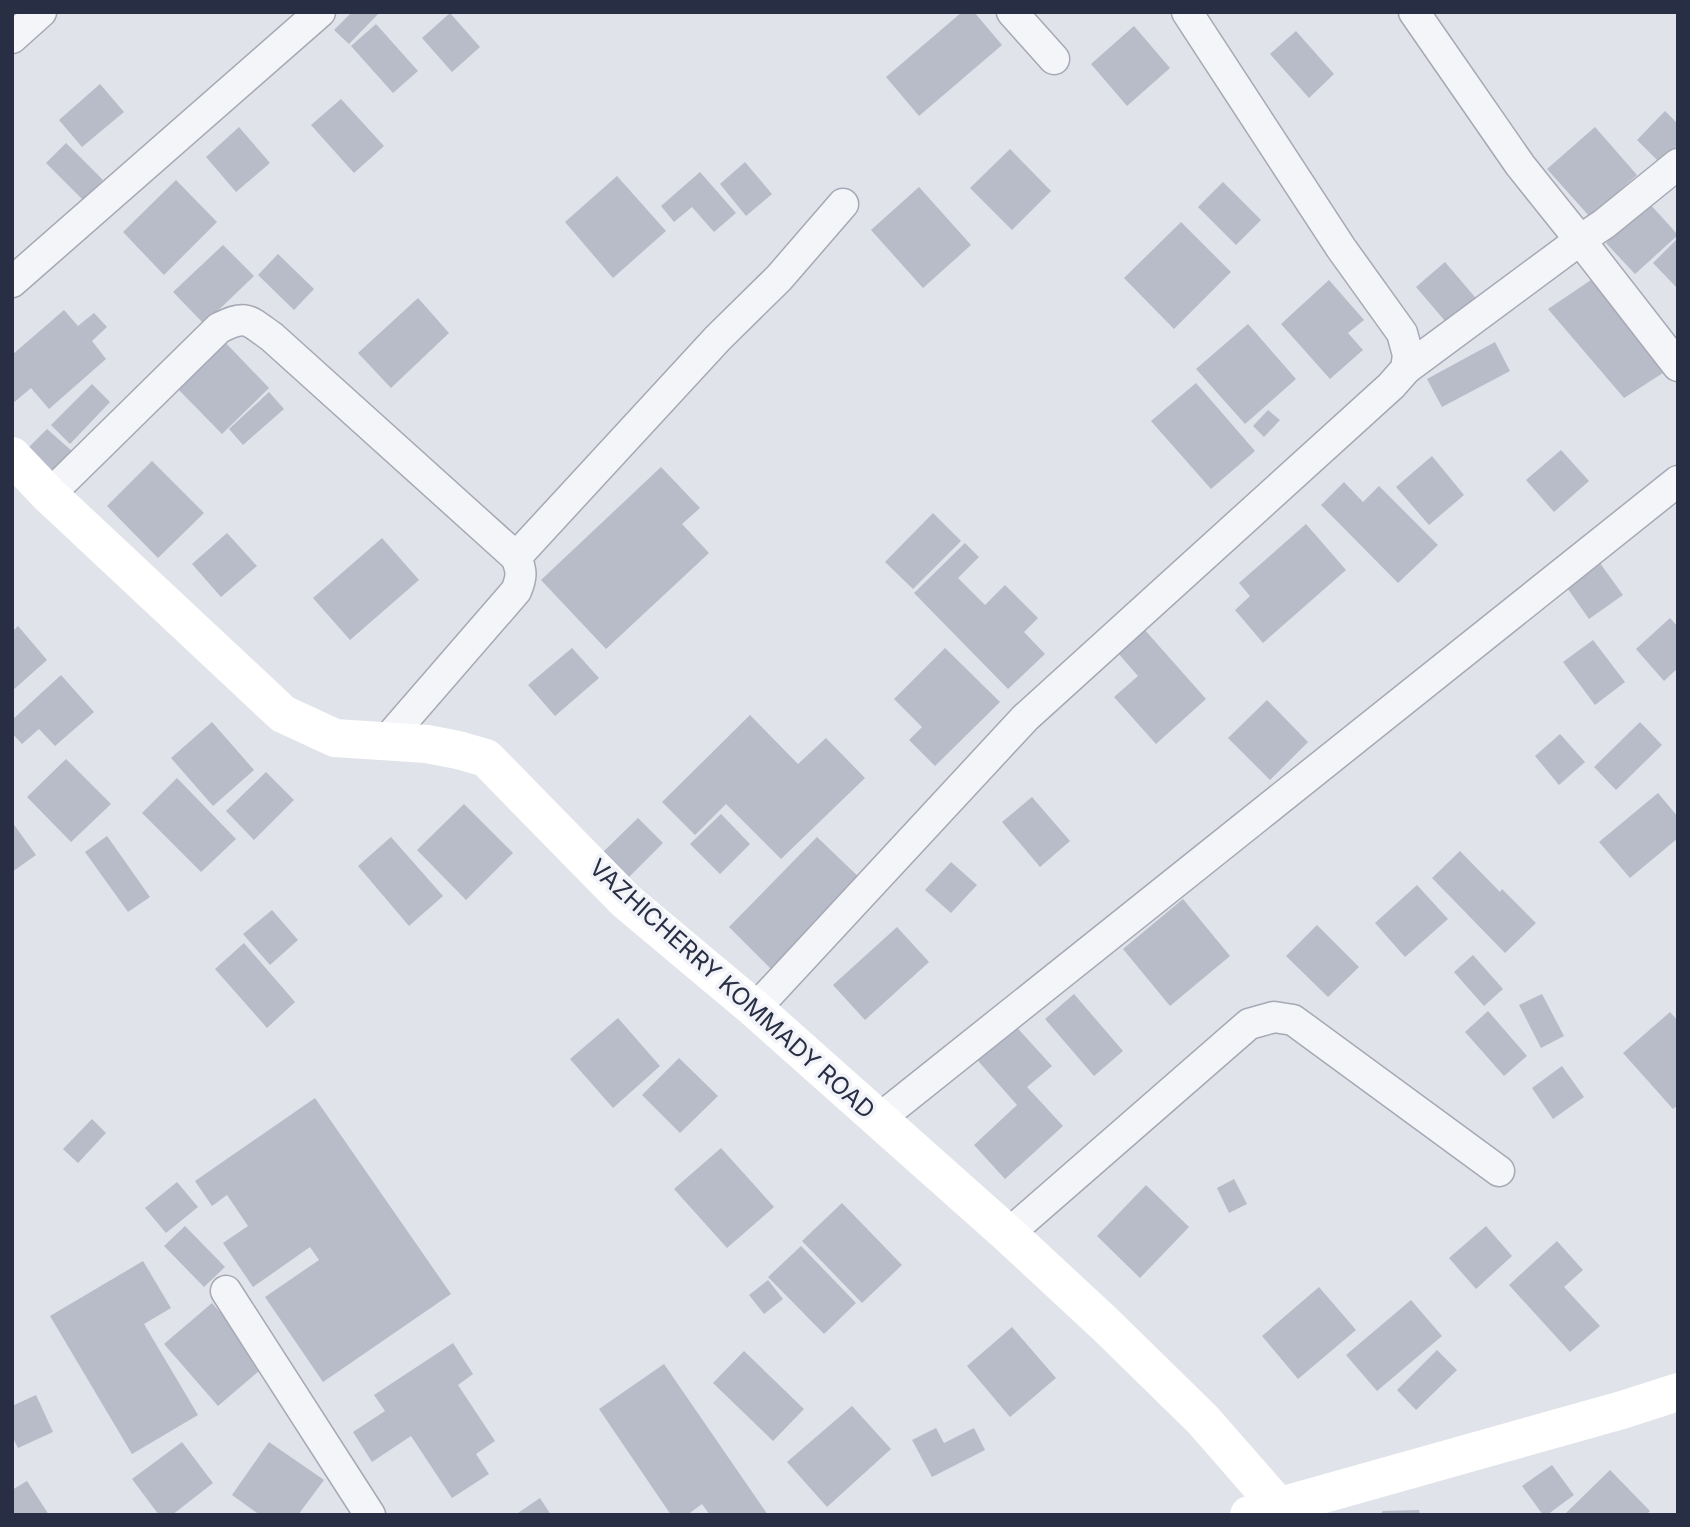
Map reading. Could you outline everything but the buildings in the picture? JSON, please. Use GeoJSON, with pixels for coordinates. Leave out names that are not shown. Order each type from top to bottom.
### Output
{"type":"FeatureCollection","features":[{"type":"Feature","properties":{"kind":"main road","name":"VAZHICHERRY KOMMADY ROAD"},"geometry":{"type":"LineString","coordinates":[[12,456],[49,495],[283,714],[335,738],[427,744],[486,758],[626,901],[755,1009],[1009,1234],[1203,1420],[1273,1512]]}},
{"type":"Feature","properties":{"kind":"main road"},"geometry":{"type":"LineString","coordinates":[[1273,1512],[1678,1392]]}},
{"type":"Feature","properties":{"kind":"street"},"geometry":{"type":"LineString","coordinates":[[12,38],[41,12]]}},
{"type":"Feature","properties":{"kind":"street"},"geometry":{"type":"LineString","coordinates":[[12,282],[320,12]]}},
{"type":"Feature","properties":{"kind":"street"},"geometry":{"type":"LineString","coordinates":[[1012,12],[1054,59]]}},
{"type":"Feature","properties":{"kind":"street"},"geometry":{"type":"LineString","coordinates":[[1187,12],[1340,248],[1402,333],[1408,355],[1406,369]]}},
{"type":"Feature","properties":{"kind":"street"},"geometry":{"type":"LineString","coordinates":[[1414,12],[1520,165],[1678,366]]}},
{"type":"Feature","properties":{"kind":"street"},"geometry":{"type":"LineString","coordinates":[[755,1009],[1025,718],[1391,386],[1406,369],[1604,223],[1678,164]]}},
{"type":"Feature","properties":{"kind":"street"},"geometry":{"type":"LineString","coordinates":[[516,557],[718,338],[779,278],[843,204]]}},
{"type":"Feature","properties":{"kind":"street"},"geometry":{"type":"LineString","coordinates":[[49,495],[219,328],[237,318],[249,320],[272,337],[516,557],[522,571],[522,579],[516,591],[386,741]]}},
{"type":"Feature","properties":{"kind":"street"},"geometry":{"type":"LineString","coordinates":[[879,1119],[1678,481]]}},
{"type":"Feature","properties":{"kind":"street"},"geometry":{"type":"LineString","coordinates":[[1009,1234],[1249,1024],[1274,1017],[1293,1020],[1302,1026],[1499,1171]]}},
{"type":"Feature","properties":{"kind":"street"},"geometry":{"type":"LineString","coordinates":[[226,1292],[370,1515]]}}]}
